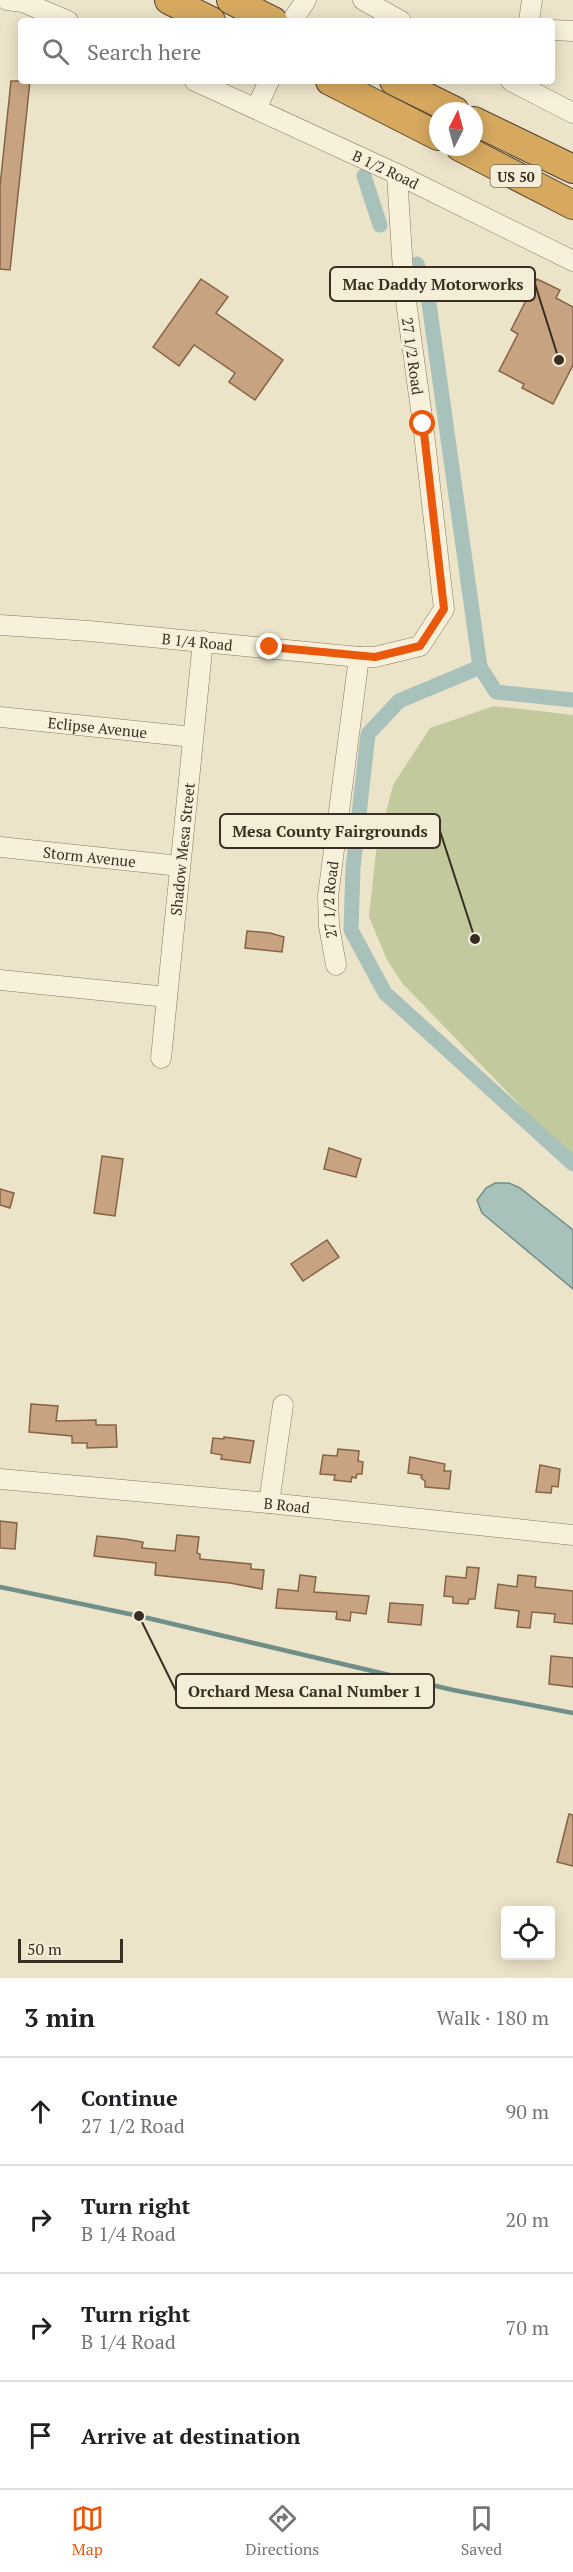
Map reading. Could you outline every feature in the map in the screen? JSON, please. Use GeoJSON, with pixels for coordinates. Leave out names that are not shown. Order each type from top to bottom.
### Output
{"type":"FeatureCollection","features":[{"type":"Feature","properties":{"kind":"highway"},"geometry":{"type":"LineString","coordinates":[[170,0],[205,18]]}},
{"type":"Feature","properties":{"kind":"highway"},"geometry":{"type":"LineString","coordinates":[[231,0],[267,18]]}},
{"type":"Feature","properties":{"kind":"highway"},"geometry":{"type":"LineString","coordinates":[[336,84],[429,131]]}},
{"type":"Feature","properties":{"kind":"highway"},"geometry":{"type":"LineString","coordinates":[[400,84],[437,102]]}},
{"type":"Feature","properties":{"kind":"highway","name":"US 50"},"geometry":{"type":"LineString","coordinates":[[483,124],[573,169]]}},
{"type":"Feature","properties":{"kind":"highway","name":"US 50"},"geometry":{"type":"LineString","coordinates":[[478,156],[573,205]]}},
{"type":"Feature","properties":{"kind":"street"},"geometry":{"type":"LineString","coordinates":[[6,0],[23,2],[61,18]]}},
{"type":"Feature","properties":{"kind":"street"},"geometry":{"type":"LineString","coordinates":[[294,18],[306,0]]}},
{"type":"Feature","properties":{"kind":"street"},"geometry":{"type":"LineString","coordinates":[[363,0],[396,18]]}},
{"type":"Feature","properties":{"kind":"street"},"geometry":{"type":"LineString","coordinates":[[529,18],[532,0]]}},
{"type":"Feature","properties":{"kind":"street"},"geometry":{"type":"LineString","coordinates":[[555,30],[573,32]]}},
{"type":"Feature","properties":{"kind":"street","name":"B 1/2 Road"},"geometry":{"type":"LineString","coordinates":[[201,84],[397,174],[573,261]]}},
{"type":"Feature","properties":{"kind":"street"},"geometry":{"type":"LineString","coordinates":[[255,109],[268,84]]}},
{"type":"Feature","properties":{"kind":"street"},"geometry":{"type":"LineString","coordinates":[[520,84],[573,113]]}},
{"type":"Feature","properties":{"kind":"street","name":"27 1/2 Road"},"geometry":{"type":"LineString","coordinates":[[397,174],[404,287],[423,424],[444,609]]}},
{"type":"Feature","properties":{"kind":"street","name":"B 1/4 Road"},"geometry":{"type":"LineString","coordinates":[[0,626],[375,657],[420,646],[444,609]]}},
{"type":"Feature","properties":{"kind":"street","name":"Shadow Mesa Street"},"geometry":{"type":"LineString","coordinates":[[161,1058],[202,641]]}},
{"type":"Feature","properties":{"kind":"street","name":"27 1/2 Road"},"geometry":{"type":"LineString","coordinates":[[336,965],[328,926],[328,897],[359,657]]}},
{"type":"Feature","properties":{"kind":"street","name":"Eclipse Avenue"},"geometry":{"type":"LineString","coordinates":[[0,717],[193,737]]}},
{"type":"Feature","properties":{"kind":"street","name":"Storm Avenue"},"geometry":{"type":"LineString","coordinates":[[0,848],[180,866]]}},
{"type":"Feature","properties":{"kind":"street"},"geometry":{"type":"LineString","coordinates":[[0,980],[167,997]]}},
{"type":"Feature","properties":{"kind":"street"},"geometry":{"type":"LineString","coordinates":[[269,1503],[283,1405]]}},
{"type":"Feature","properties":{"kind":"street","name":"B Road"},"geometry":{"type":"LineString","coordinates":[[0,1479],[269,1503],[573,1535]]}},
{"type":"Feature","properties":{"kind":"green space"},"geometry":{"type":"Polygon","coordinates":[[[494,706],[573,715],[573,1160],[402,983],[387,960],[369,917],[376,851],[393,785],[430,728],[494,706]]]}},
{"type":"Feature","properties":{"kind":"water"},"geometry":{"type":"Polygon","coordinates":[[[495,1183],[509,1183],[520,1188],[573,1230],[573,1289],[482,1213],[477,1200],[486,1188],[495,1183]]]}},
{"type":"Feature","properties":{"kind":"building"},"geometry":{"type":"Polygon","coordinates":[[[11,81],[18,81],[18,84],[30,84],[10,270],[0,269],[0,186],[11,81]]]}},
{"type":"Feature","properties":{"kind":"building"},"geometry":{"type":"Polygon","coordinates":[[[201,279],[228,297],[216,313],[283,360],[255,400],[229,382],[235,373],[194,345],[179,366],[153,347],[201,279]]]}},
{"type":"Feature","properties":{"kind":"building"},"geometry":{"type":"Polygon","coordinates":[[[537,279],[560,290],[556,298],[573,307],[573,365],[553,404],[522,388],[524,384],[499,371],[518,334],[511,330],[537,279]]]}},
{"type":"Feature","properties":{"kind":"building"},"geometry":{"type":"Polygon","coordinates":[[[247,931],[284,937],[282,952],[245,948],[247,931]]]}},
{"type":"Feature","properties":{"kind":"building"},"geometry":{"type":"Polygon","coordinates":[[[329,1148],[361,1159],[356,1177],[324,1169],[329,1148]]]}},
{"type":"Feature","properties":{"kind":"building"},"geometry":{"type":"Polygon","coordinates":[[[102,1156],[123,1159],[115,1216],[94,1213],[102,1156]]]}},
{"type":"Feature","properties":{"kind":"building"},"geometry":{"type":"Polygon","coordinates":[[[0,1189],[14,1193],[10,1208],[0,1205],[0,1189]]]}},
{"type":"Feature","properties":{"kind":"building"},"geometry":{"type":"Polygon","coordinates":[[[327,1240],[339,1257],[303,1281],[291,1264],[327,1240]]]}},
{"type":"Feature","properties":{"kind":"building"},"geometry":{"type":"Polygon","coordinates":[[[31,1404],[58,1406],[56,1421],[96,1420],[96,1425],[116,1425],[117,1447],[87,1448],[87,1443],[72,1443],[72,1436],[29,1432],[31,1404]]]}},
{"type":"Feature","properties":{"kind":"building"},"geometry":{"type":"Polygon","coordinates":[[[224,1437],[254,1441],[250,1463],[221,1459],[222,1455],[211,1453],[213,1438],[224,1439],[224,1437]]]}},
{"type":"Feature","properties":{"kind":"building"},"geometry":{"type":"Polygon","coordinates":[[[338,1449],[359,1451],[358,1461],[363,1462],[362,1474],[357,1474],[356,1478],[352,1477],[351,1482],[334,1480],[335,1475],[320,1474],[323,1455],[337,1456],[338,1449]]]}},
{"type":"Feature","properties":{"kind":"building"},"geometry":{"type":"Polygon","coordinates":[[[410,1457],[445,1464],[444,1471],[451,1471],[449,1489],[425,1487],[422,1475],[408,1473],[410,1457]]]}},
{"type":"Feature","properties":{"kind":"building"},"geometry":{"type":"Polygon","coordinates":[[[540,1465],[560,1469],[558,1487],[552,1486],[551,1493],[536,1492],[540,1465]]]}},
{"type":"Feature","properties":{"kind":"building"},"geometry":{"type":"Polygon","coordinates":[[[0,1521],[17,1523],[15,1549],[0,1548],[0,1521]]]}},
{"type":"Feature","properties":{"kind":"building"},"geometry":{"type":"Polygon","coordinates":[[[177,1535],[199,1537],[197,1553],[200,1554],[200,1559],[251,1564],[251,1569],[264,1570],[262,1589],[155,1575],[156,1563],[94,1556],[97,1536],[143,1542],[142,1548],[175,1551],[177,1535]]]}},
{"type":"Feature","properties":{"kind":"building"},"geometry":{"type":"Polygon","coordinates":[[[467,1567],[479,1568],[475,1599],[469,1599],[468,1604],[453,1603],[453,1597],[444,1596],[446,1576],[466,1578],[467,1567]]]}},
{"type":"Feature","properties":{"kind":"building"},"geometry":{"type":"Polygon","coordinates":[[[300,1575],[316,1577],[314,1592],[369,1596],[366,1614],[351,1612],[350,1621],[336,1619],[337,1612],[276,1608],[278,1589],[298,1591],[300,1575]]]}},
{"type":"Feature","properties":{"kind":"building"},"geometry":{"type":"Polygon","coordinates":[[[518,1575],[536,1577],[535,1587],[573,1591],[573,1624],[554,1622],[555,1614],[532,1612],[530,1628],[517,1627],[519,1611],[495,1608],[498,1584],[517,1587],[518,1575]]]}},
{"type":"Feature","properties":{"kind":"building"},"geometry":{"type":"Polygon","coordinates":[[[390,1603],[423,1605],[421,1625],[388,1622],[390,1603]]]}},
{"type":"Feature","properties":{"kind":"building"},"geometry":{"type":"Polygon","coordinates":[[[551,1656],[573,1658],[573,1687],[549,1684],[551,1656]]]}},
{"type":"Feature","properties":{"kind":"building"},"geometry":{"type":"Polygon","coordinates":[[[569,1814],[573,1815],[573,1866],[557,1862],[569,1814]]]}},
{"type":"Feature","properties":{"kind":"waterway"},"geometry":{"type":"LineString","coordinates":[[364,176],[380,225]]}},
{"type":"Feature","properties":{"kind":"waterway"},"geometry":{"type":"LineString","coordinates":[[417,264],[427,289],[480,667],[496,692],[573,700]]}},
{"type":"Feature","properties":{"kind":"waterway"},"geometry":{"type":"LineString","coordinates":[[480,667],[399,701],[368,734],[353,868],[351,930],[385,993],[573,1164]]}},
{"type":"Feature","properties":{"kind":"waterway"},"geometry":{"type":"LineString","coordinates":[[0,1587],[139,1616],[453,1690],[573,1713]]}},
{"type":"Feature","properties":{"kind":"place","name":"Mac Daddy Motorworks"},"geometry":{"type":"Point","coordinates":[559,360]}},
{"type":"Feature","properties":{"kind":"place","name":"Mesa County Fairgrounds"},"geometry":{"type":"Point","coordinates":[475,939]}},
{"type":"Feature","properties":{"kind":"place","name":"Orchard Mesa Canal Number 1"},"geometry":{"type":"Point","coordinates":[139,1616]}},
{"type":"Feature","properties":{"kind":"route"},"geometry":{"type":"LineString","coordinates":[[270,647],[375,657],[420,646],[444,609],[423,424]]}}]}
